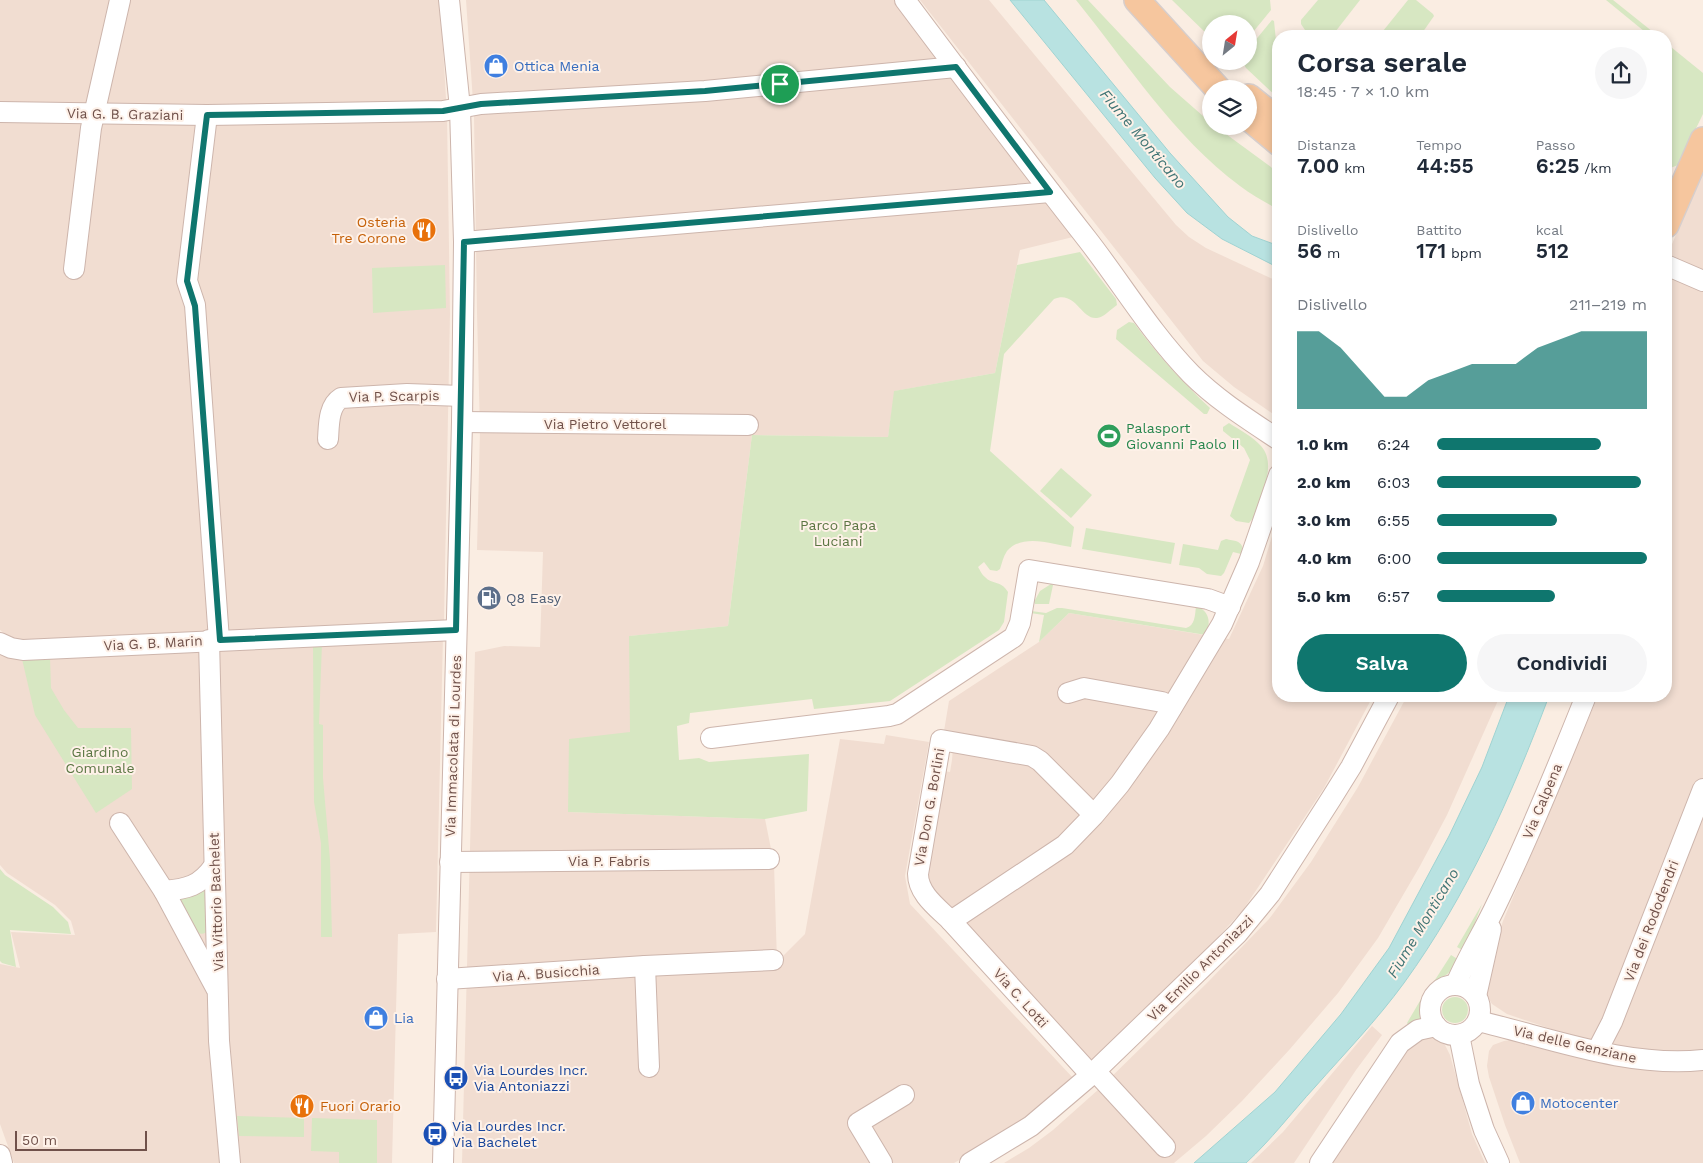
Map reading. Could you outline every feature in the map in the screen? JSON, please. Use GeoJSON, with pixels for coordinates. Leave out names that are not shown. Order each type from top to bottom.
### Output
{"type":"FeatureCollection","features":[{"type":"Feature","properties":{"kind":"main road"},"geometry":{"type":"LineString","coordinates":[[1137,0],[1210,80]]}},
{"type":"Feature","properties":{"kind":"main road"},"geometry":{"type":"LineString","coordinates":[[1156,21],[1227,80]]}},
{"type":"Feature","properties":{"kind":"main road"},"geometry":{"type":"LineString","coordinates":[[1257,103],[1272,115]]}},
{"type":"Feature","properties":{"kind":"main road"},"geometry":{"type":"LineString","coordinates":[[1257,125],[1272,138]]}},
{"type":"Feature","properties":{"kind":"main road"},"geometry":{"type":"LineString","coordinates":[[1672,211],[1703,140]]}},
{"type":"Feature","properties":{"kind":"street"},"geometry":{"type":"LineString","coordinates":[[74,269],[94,114],[120,0]]}},
{"type":"Feature","properties":{"kind":"street","name":"Via Immacolata di Lourdes"},"geometry":{"type":"LineString","coordinates":[[443,1163],[462,422],[464,242],[460,108],[449,0]]}},
{"type":"Feature","properties":{"kind":"street"},"geometry":{"type":"LineString","coordinates":[[905,0],[1090,242],[1153,328],[1192,374],[1227,404],[1272,435]]}},
{"type":"Feature","properties":{"kind":"street","name":"Via G. B. Graziani"},"geometry":{"type":"LineString","coordinates":[[0,112],[207,115],[443,111],[481,104],[705,91],[956,67]]}},
{"type":"Feature","properties":{"kind":"street","name":"Via Vittorio Bachelet"},"geometry":{"type":"LineString","coordinates":[[207,115],[187,281],[195,306],[214,640],[214,866],[222,1074],[230,1163]]}},
{"type":"Feature","properties":{"kind":"street"},"geometry":{"type":"LineString","coordinates":[[464,242],[1050,192]]}},
{"type":"Feature","properties":{"kind":"street"},"geometry":{"type":"LineString","coordinates":[[1672,267],[1703,280]]}},
{"type":"Feature","properties":{"kind":"street","name":"Via P. Scarpis"},"geometry":{"type":"LineString","coordinates":[[328,439],[333,406],[341,398],[407,394],[462,396]]}},
{"type":"Feature","properties":{"kind":"street","name":"Via Pietro Vettorel"},"geometry":{"type":"LineString","coordinates":[[462,422],[748,425]]}},
{"type":"Feature","properties":{"kind":"street"},"geometry":{"type":"LineString","coordinates":[[951,922],[1065,844],[1094,815],[1120,784],[1172,707],[1210,645],[1230,607],[1249,562],[1272,495]]}},
{"type":"Feature","properties":{"kind":"street"},"geometry":{"type":"LineString","coordinates":[[711,738],[897,714],[1014,637],[1020,623],[1029,570],[1208,599],[1230,607]]}},
{"type":"Feature","properties":{"kind":"street","name":"Via G. B. Marin"},"geometry":{"type":"LineString","coordinates":[[0,643],[11,648],[23,650],[456,630]]}},
{"type":"Feature","properties":{"kind":"street"},"geometry":{"type":"LineString","coordinates":[[1068,693],[1084,688],[1162,702],[1172,707]]}},
{"type":"Feature","properties":{"kind":"street","name":"Via Emilio Antoniazzi"},"geometry":{"type":"LineString","coordinates":[[970,1163],[1031,1126],[1093,1073],[1232,940],[1270,894],[1336,791],[1386,702]]}},
{"type":"Feature","properties":{"kind":"street","name":"Via Calpena"},"geometry":{"type":"LineString","coordinates":[[1456,984],[1467,958],[1496,905],[1550,785],[1584,702]]}},
{"type":"Feature","properties":{"kind":"street","name":"Via Don G. Borlini"},"geometry":{"type":"LineString","coordinates":[[951,922],[925,895],[918,881],[941,740],[1032,756],[1040,761],[1094,815]]}},
{"type":"Feature","properties":{"kind":"street","name":"Via dei Rododendri"},"geometry":{"type":"LineString","coordinates":[[1597,1051],[1612,1022],[1703,789]]}},
{"type":"Feature","properties":{"kind":"street"},"geometry":{"type":"LineString","coordinates":[[120,823],[164,891],[218,992]]}},
{"type":"Feature","properties":{"kind":"street","name":"Via P. Fabris"},"geometry":{"type":"LineString","coordinates":[[450,862],[769,859]]}},
{"type":"Feature","properties":{"kind":"street"},"geometry":{"type":"LineString","coordinates":[[164,891],[192,886],[205,878],[214,866]]}},
{"type":"Feature","properties":{"kind":"street","name":"Via Calpena"},"geometry":{"type":"LineString","coordinates":[[1476,996],[1496,905]]}},
{"type":"Feature","properties":{"kind":"street","name":"Via C. Lotti"},"geometry":{"type":"LineString","coordinates":[[951,922],[1165,1147]]}},
{"type":"Feature","properties":{"kind":"street","name":"Via A. Busicchia"},"geometry":{"type":"LineString","coordinates":[[447,980],[645,966],[774,960]]}},
{"type":"Feature","properties":{"kind":"street"},"geometry":{"type":"LineString","coordinates":[[645,966],[649,1067]]}},
{"type":"Feature","properties":{"kind":"street"},"geometry":{"type":"LineString","coordinates":[[1456,984],[1471,990],[1476,996],[1480,1004],[1478,1021],[1467,1032],[1459,1035],[1442,1032],[1431,1019],[1431,1002],[1440,989],[1456,984]]}},
{"type":"Feature","properties":{"kind":"street","name":"Via delle Genziane"},"geometry":{"type":"LineString","coordinates":[[1478,1021],[1632,1058],[1664,1062],[1703,1060]]}},
{"type":"Feature","properties":{"kind":"street"},"geometry":{"type":"LineString","coordinates":[[1320,1163],[1400,1044],[1418,1030],[1436,1026]]}},
{"type":"Feature","properties":{"kind":"street"},"geometry":{"type":"LineString","coordinates":[[1459,1035],[1469,1084],[1484,1130],[1498,1163]]}},
{"type":"Feature","properties":{"kind":"street"},"geometry":{"type":"LineString","coordinates":[[882,1163],[858,1123],[904,1095]]}},
{"type":"Feature","properties":{"kind":"street"},"geometry":{"type":"LineString","coordinates":[[0,1155],[2,1163]]}},
{"type":"Feature","properties":{"kind":"shaded area"},"geometry":{"type":"Polygon","coordinates":[[[0,0],[440,0],[447,114],[450,314],[444,621],[13,640],[0,630],[0,0]]]}},
{"type":"Feature","properties":{"kind":"shaded area"},"geometry":{"type":"Polygon","coordinates":[[[466,0],[894,0],[937,60],[1073,237],[1020,250],[995,373],[895,391],[888,437],[752,435],[728,626],[630,636],[631,732],[568,812],[765,819],[774,864],[777,962],[805,934],[840,739],[884,744],[886,735],[929,742],[905,876],[910,904],[1074,1079],[1014,1129],[954,1163],[462,1163],[475,652],[504,646],[540,647],[543,552],[477,550],[480,431],[474,116],[466,0]]]}},
{"type":"Feature","properties":{"kind":"shaded area"},"geometry":{"type":"Polygon","coordinates":[[[920,0],[989,0],[1176,225],[1189,237],[1206,248],[1272,279],[1272,413],[1234,387],[1203,361],[920,0]]]}},
{"type":"Feature","properties":{"kind":"shaded area"},"geometry":{"type":"Polygon","coordinates":[[[1703,170],[1703,1053],[1667,1054],[1610,1045],[1572,1036],[1507,1014],[1492,1004],[1485,988],[1489,964],[1503,921],[1595,702],[1672,702],[1672,244],[1703,170]]]}},
{"type":"Feature","properties":{"kind":"shaded area"},"geometry":{"type":"Polygon","coordinates":[[[1272,536],[1272,702],[1370,702],[1324,788],[1243,910],[1191,966],[1088,1066],[965,933],[925,879],[943,771],[950,772],[952,760],[954,733],[944,731],[949,701],[1039,642],[1069,613],[1229,639],[1263,566],[1272,536]]]}},
{"type":"Feature","properties":{"kind":"shaded area"},"geometry":{"type":"Polygon","coordinates":[[[443,636],[436,932],[398,934],[392,1163],[14,1163],[0,1124],[0,964],[20,968],[11,932],[75,935],[71,921],[55,905],[7,873],[0,865],[0,650],[443,636]]]}},
{"type":"Feature","properties":{"kind":"shaded area"},"geometry":{"type":"Polygon","coordinates":[[[1404,702],[1497,702],[1447,815],[1378,938],[1338,993],[1290,1049],[1242,1101],[1206,1136],[1174,1163],[1004,1163],[1029,1148],[1053,1130],[1099,1089],[1269,919],[1311,862],[1358,787],[1404,702]]]}},
{"type":"Feature","properties":{"kind":"shaded area"},"geometry":{"type":"Polygon","coordinates":[[[1372,1026],[1382,1035],[1356,1070],[1294,1163],[1251,1163],[1283,1132],[1372,1026]]]}},
{"type":"Feature","properties":{"kind":"shaded area"},"geometry":{"type":"Polygon","coordinates":[[[1429,1036],[1445,1045],[1450,1055],[1472,1134],[1485,1163],[1326,1163],[1406,1046],[1429,1036]]]}},
{"type":"Feature","properties":{"kind":"shaded area"},"geometry":{"type":"Polygon","coordinates":[[[1511,1040],[1634,1068],[1667,1072],[1703,1071],[1703,1163],[1520,1163],[1505,1125],[1487,1066],[1489,1051],[1493,1045],[1511,1040]]]}},
{"type":"Feature","properties":{"kind":"green space"},"geometry":{"type":"Polygon","coordinates":[[[1076,0],[1088,0],[1170,87],[1202,115],[1202,135],[1227,135],[1272,168],[1272,206],[1240,186],[1216,167],[1152,98],[1076,0]]]}},
{"type":"Feature","properties":{"kind":"green space"},"geometry":{"type":"Polygon","coordinates":[[[1172,0],[1270,0],[1271,10],[1258,26],[1258,15],[1202,15],[1202,29],[1172,0]]]}},
{"type":"Feature","properties":{"kind":"green space"},"geometry":{"type":"Polygon","coordinates":[[[1318,0],[1360,0],[1337,30],[1305,30],[1301,20],[1318,0]]]}},
{"type":"Feature","properties":{"kind":"green space"},"geometry":{"type":"Polygon","coordinates":[[[1408,0],[1416,0],[1434,16],[1424,30],[1384,30],[1408,0]]]}},
{"type":"Feature","properties":{"kind":"green space"},"geometry":{"type":"Polygon","coordinates":[[[1606,0],[1613,0],[1650,30],[1643,30],[1606,0]]]}},
{"type":"Feature","properties":{"kind":"green space"},"geometry":{"type":"Polygon","coordinates":[[[1272,20],[1274,21],[1275,30],[1272,30],[1272,92],[1248,70],[1258,70],[1258,37],[1272,20]]]}},
{"type":"Feature","properties":{"kind":"green space"},"geometry":{"type":"Polygon","coordinates":[[[1672,48],[1703,73],[1703,114],[1678,165],[1672,167],[1672,48]]]}},
{"type":"Feature","properties":{"kind":"green space","name":"Parco Papa Luciani"},"geometry":{"type":"Polygon","coordinates":[[[1080,252],[1116,299],[1117,305],[1097,318],[1087,315],[1068,298],[1054,299],[1004,354],[990,451],[1074,527],[1071,547],[1038,541],[1021,542],[1007,551],[1000,569],[997,571],[990,570],[984,562],[978,567],[983,575],[1005,588],[1008,592],[1004,622],[999,630],[890,701],[814,709],[812,699],[690,713],[689,723],[677,726],[679,760],[699,758],[709,762],[809,754],[807,811],[765,819],[568,812],[569,739],[630,732],[629,636],[728,626],[752,435],[888,437],[894,391],[995,373],[1017,265],[1080,252]]]}},
{"type":"Feature","properties":{"kind":"green space"},"geometry":{"type":"Polygon","coordinates":[[[445,265],[446,308],[373,313],[372,268],[445,265]]]}},
{"type":"Feature","properties":{"kind":"green space"},"geometry":{"type":"Polygon","coordinates":[[[1129,322],[1134,323],[1170,367],[1210,408],[1207,414],[1204,414],[1116,339],[1117,330],[1129,322]]]}},
{"type":"Feature","properties":{"kind":"green space"},"geometry":{"type":"Polygon","coordinates":[[[1229,423],[1261,446],[1268,462],[1268,472],[1263,491],[1254,517],[1249,523],[1236,521],[1230,516],[1250,460],[1244,448],[1223,431],[1223,427],[1229,423]]]}},
{"type":"Feature","properties":{"kind":"green space"},"geometry":{"type":"Polygon","coordinates":[[[1061,468],[1092,495],[1071,518],[1040,491],[1061,468]]]}},
{"type":"Feature","properties":{"kind":"green space"},"geometry":{"type":"Polygon","coordinates":[[[1086,528],[1175,543],[1171,564],[1082,549],[1086,528]]]}},
{"type":"Feature","properties":{"kind":"green space"},"geometry":{"type":"Polygon","coordinates":[[[1226,539],[1241,544],[1243,550],[1241,554],[1233,552],[1221,576],[1207,574],[1199,568],[1179,565],[1183,544],[1218,550],[1221,541],[1226,539]]]}},
{"type":"Feature","properties":{"kind":"green space"},"geometry":{"type":"Polygon","coordinates":[[[1051,584],[1053,585],[1049,604],[1035,604],[1034,602],[1040,591],[1051,584]]]}},
{"type":"Feature","properties":{"kind":"green space"},"geometry":{"type":"Polygon","coordinates":[[[1196,606],[1207,614],[1209,626],[1206,635],[1069,613],[1039,642],[1044,615],[1030,613],[1031,611],[1046,613],[1062,608],[1186,628],[1193,623],[1196,606]]]}},
{"type":"Feature","properties":{"kind":"green space"},"geometry":{"type":"Polygon","coordinates":[[[313,643],[322,643],[319,724],[323,725],[323,778],[330,860],[332,937],[321,937],[321,843],[314,802],[313,643]]]}},
{"type":"Feature","properties":{"kind":"green space","name":"Giardino Comunale"},"geometry":{"type":"Polygon","coordinates":[[[50,657],[51,688],[64,710],[78,728],[131,728],[132,789],[96,813],[35,715],[22,659],[50,657]]]}},
{"type":"Feature","properties":{"kind":"green space"},"geometry":{"type":"Polygon","coordinates":[[[0,869],[5,875],[53,907],[68,922],[71,934],[10,930],[16,967],[0,961],[0,869]]]}},
{"type":"Feature","properties":{"kind":"green space"},"geometry":{"type":"Polygon","coordinates":[[[201,888],[207,889],[207,932],[202,934],[196,931],[179,898],[201,888]]]}},
{"type":"Feature","properties":{"kind":"green space"},"geometry":{"type":"Polygon","coordinates":[[[1482,904],[1464,951],[1457,947],[1482,904]]]}},
{"type":"Feature","properties":{"kind":"green space"},"geometry":{"type":"Polygon","coordinates":[[[1451,955],[1459,960],[1448,973],[1433,983],[1451,955]]]}},
{"type":"Feature","properties":{"kind":"green space"},"geometry":{"type":"Polygon","coordinates":[[[1424,994],[1423,1020],[1409,1026],[1407,1023],[1424,994]]]}},
{"type":"Feature","properties":{"kind":"green space"},"geometry":{"type":"Polygon","coordinates":[[[1455,997],[1464,1001],[1468,1010],[1464,1019],[1455,1023],[1446,1019],[1442,1010],[1446,1001],[1455,997]]]}},
{"type":"Feature","properties":{"kind":"green space"},"geometry":{"type":"Polygon","coordinates":[[[237,1116],[304,1118],[304,1137],[239,1136],[237,1116]]]}},
{"type":"Feature","properties":{"kind":"green space"},"geometry":{"type":"Polygon","coordinates":[[[312,1118],[377,1120],[377,1163],[339,1163],[339,1152],[311,1151],[312,1118]]]}},
{"type":"Feature","properties":{"kind":"water","name":"Fiume Monticano"},"geometry":{"type":"Polygon","coordinates":[[[1010,0],[1044,0],[1170,153],[1228,217],[1252,236],[1272,243],[1272,264],[1222,239],[1187,213],[1155,178],[1010,0]]]}},
{"type":"Feature","properties":{"kind":"water","name":"Fiume Monticano"},"geometry":{"type":"Polygon","coordinates":[[[1507,702],[1547,702],[1503,808],[1468,881],[1427,950],[1394,997],[1273,1135],[1246,1163],[1194,1163],[1275,1092],[1341,1014],[1389,948],[1449,836],[1482,767],[1507,702]]]}},
{"type":"Feature","properties":{"kind":"place","name":"Ottica Menia"},"geometry":{"type":"Point","coordinates":[496,66]}},
{"type":"Feature","properties":{"kind":"place","name":"Osteria Tre Corone"},"geometry":{"type":"Point","coordinates":[424,230]}},
{"type":"Feature","properties":{"kind":"place","name":"Palasport Giovanni Paolo II"},"geometry":{"type":"Point","coordinates":[1109,436]}},
{"type":"Feature","properties":{"kind":"place","name":"Q8 Easy"},"geometry":{"type":"Point","coordinates":[489,598]}},
{"type":"Feature","properties":{"kind":"place","name":"Lia"},"geometry":{"type":"Point","coordinates":[376,1018]}},
{"type":"Feature","properties":{"kind":"place","name":"Via Lourdes Incr. Via Antoniazzi"},"geometry":{"type":"Point","coordinates":[456,1078]}},
{"type":"Feature","properties":{"kind":"place","name":"Motocenter"},"geometry":{"type":"Point","coordinates":[1523,1103]}},
{"type":"Feature","properties":{"kind":"place","name":"Fuori Orario"},"geometry":{"type":"Point","coordinates":[302,1106]}},
{"type":"Feature","properties":{"kind":"place","name":"Via Lourdes Incr. Via Bachelet"},"geometry":{"type":"Point","coordinates":[435,1134]}},
{"type":"Feature","properties":{"kind":"route"},"geometry":{"type":"LineString","coordinates":[[956,67],[1050,192],[464,242],[456,630],[220,640],[195,306],[187,281],[207,115],[443,111],[481,104],[705,91],[780,84],[956,67]]}}]}
